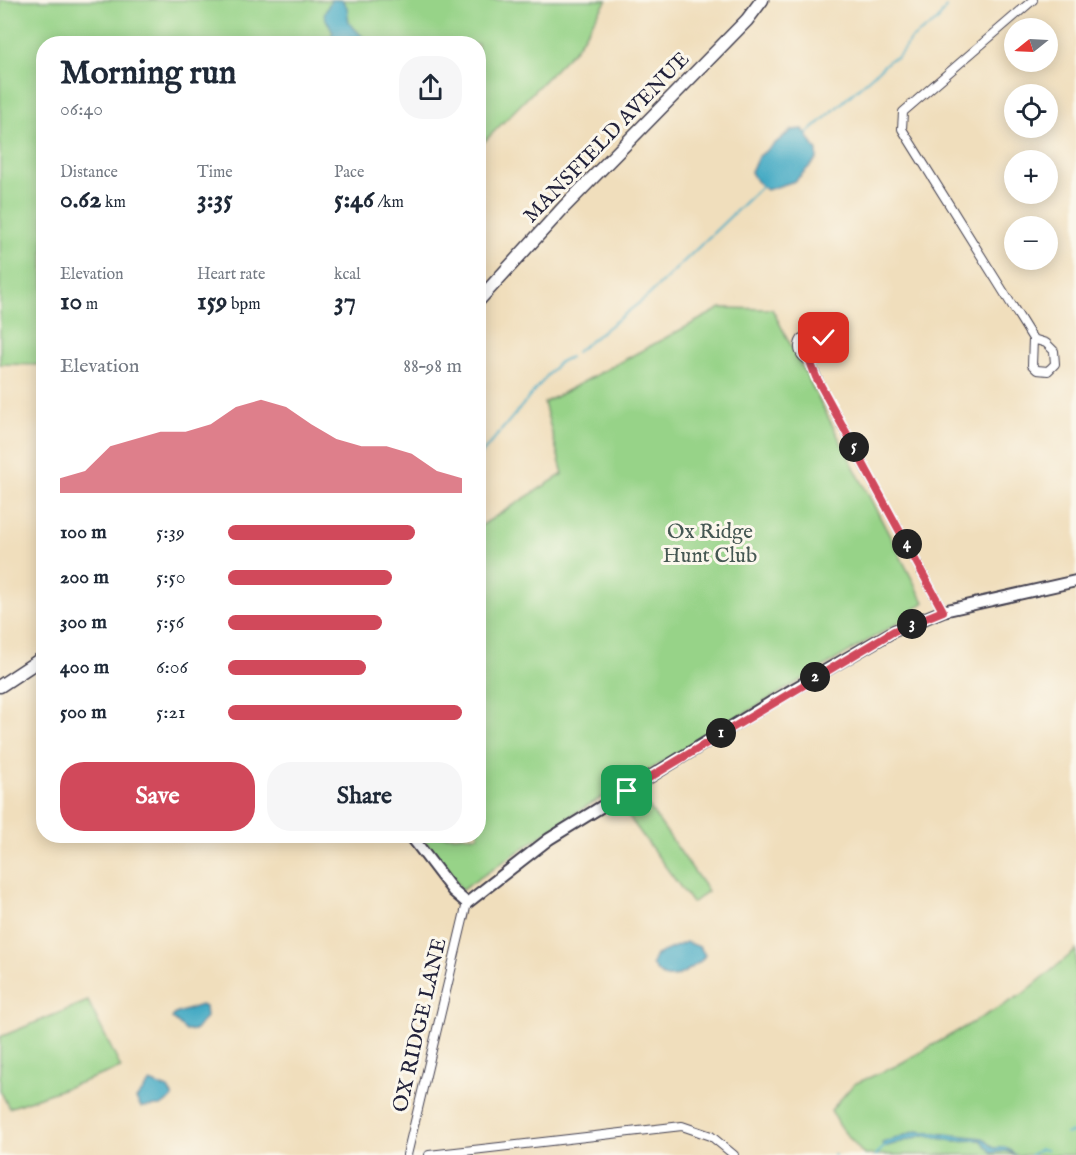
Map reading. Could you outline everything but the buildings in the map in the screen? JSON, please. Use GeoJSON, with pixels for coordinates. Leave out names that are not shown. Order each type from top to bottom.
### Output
{"type":"FeatureCollection","features":[{"type":"Feature","properties":{"kind":"main road","name":"MANSFIELD AVENUE"},"geometry":{"type":"LineString","coordinates":[[486,292],[564,207],[747,20],[762,0]]}},
{"type":"Feature","properties":{"kind":"main road"},"geometry":{"type":"LineString","coordinates":[[416,843],[453,891],[467,903],[549,839],[759,710],[894,631],[943,611],[1076,581]]}},
{"type":"Feature","properties":{"kind":"main road"},"geometry":{"type":"LineString","coordinates":[[0,686],[36,662]]}},
{"type":"Feature","properties":{"kind":"street"},"geometry":{"type":"LineString","coordinates":[[1033,0],[903,112],[903,129],[1033,339]]}},
{"type":"Feature","properties":{"kind":"street"},"geometry":{"type":"LineString","coordinates":[[810,361],[821,387],[943,611]]}},
{"type":"Feature","properties":{"kind":"street","name":"OX RIDGE LANE"},"geometry":{"type":"LineString","coordinates":[[407,1155],[467,903]]}},
{"type":"Feature","properties":{"kind":"street"},"geometry":{"type":"LineString","coordinates":[[429,1155],[682,1126],[711,1136],[734,1155]]}},
{"type":"Feature","properties":{"kind":"green space"},"geometry":{"type":"Polygon","coordinates":[[[0,0],[607,0],[576,48],[486,140],[486,36],[36,36],[36,365],[0,364],[0,0]]]}},
{"type":"Feature","properties":{"kind":"green space","name":"Ox Ridge Hunt Club"},"geometry":{"type":"Polygon","coordinates":[[[721,308],[772,309],[924,602],[898,623],[572,815],[462,890],[426,843],[486,843],[486,523],[563,474],[544,403],[721,308]]]}},
{"type":"Feature","properties":{"kind":"green space"},"geometry":{"type":"Polygon","coordinates":[[[637,790],[708,891],[692,903],[618,802],[637,790]]]}},
{"type":"Feature","properties":{"kind":"green space"},"geometry":{"type":"Polygon","coordinates":[[[1076,950],[1076,1155],[864,1155],[841,1128],[831,1110],[854,1084],[896,1066],[1023,994],[1076,950]]]}},
{"type":"Feature","properties":{"kind":"green space"},"geometry":{"type":"Polygon","coordinates":[[[88,1001],[121,1068],[9,1108],[0,1090],[0,1037],[88,1001]]]}},
{"type":"Feature","properties":{"kind":"water"},"geometry":{"type":"Polygon","coordinates":[[[331,0],[342,0],[347,7],[349,23],[362,36],[331,36],[333,33],[324,15],[331,0]]]}},
{"type":"Feature","properties":{"kind":"water"},"geometry":{"type":"Polygon","coordinates":[[[803,129],[817,151],[817,159],[795,181],[767,190],[756,181],[751,172],[758,157],[792,130],[803,129]]]}},
{"type":"Feature","properties":{"kind":"water"},"geometry":{"type":"Polygon","coordinates":[[[686,942],[700,947],[705,955],[702,960],[676,976],[663,976],[657,972],[652,964],[656,955],[686,942]]]}},
{"type":"Feature","properties":{"kind":"water"},"geometry":{"type":"Polygon","coordinates":[[[201,1005],[205,1007],[206,1017],[196,1030],[186,1031],[172,1018],[175,1014],[201,1005]]]}},
{"type":"Feature","properties":{"kind":"water"},"geometry":{"type":"Polygon","coordinates":[[[150,1082],[168,1089],[173,1097],[161,1106],[141,1107],[136,1099],[150,1082]]]}},
{"type":"Feature","properties":{"kind":"water"},"geometry":{"type":"Polygon","coordinates":[[[916,1131],[983,1138],[994,1148],[1005,1147],[1016,1155],[1006,1151],[992,1153],[981,1140],[953,1141],[924,1135],[885,1147],[882,1143],[916,1131]]]}},
{"type":"Feature","properties":{"kind":"waterway"},"geometry":{"type":"LineString","coordinates":[[807,134],[891,59],[898,57],[910,40],[938,20],[946,7]]}},
{"type":"Feature","properties":{"kind":"waterway"},"geometry":{"type":"LineString","coordinates":[[576,352],[648,296],[764,184]]}},
{"type":"Feature","properties":{"kind":"waterway"},"geometry":{"type":"LineString","coordinates":[[486,448],[558,363],[570,357]]}},
{"type":"Feature","properties":{"kind":"waterway"},"geometry":{"type":"LineString","coordinates":[[1066,1134],[1076,1131]]}},
{"type":"Feature","properties":{"kind":"waterway"},"geometry":{"type":"LineString","coordinates":[[876,1155],[887,1144]]}},
{"type":"Feature","properties":{"kind":"waterway"},"geometry":{"type":"LineString","coordinates":[[1031,1155],[1040,1149],[1047,1150]]}},
{"type":"Feature","properties":{"kind":"route"},"geometry":{"type":"LineString","coordinates":[[627,791],[778,698],[894,631],[943,611],[816,377],[810,361],[819,360],[825,354],[827,346],[824,338]]}}]}
